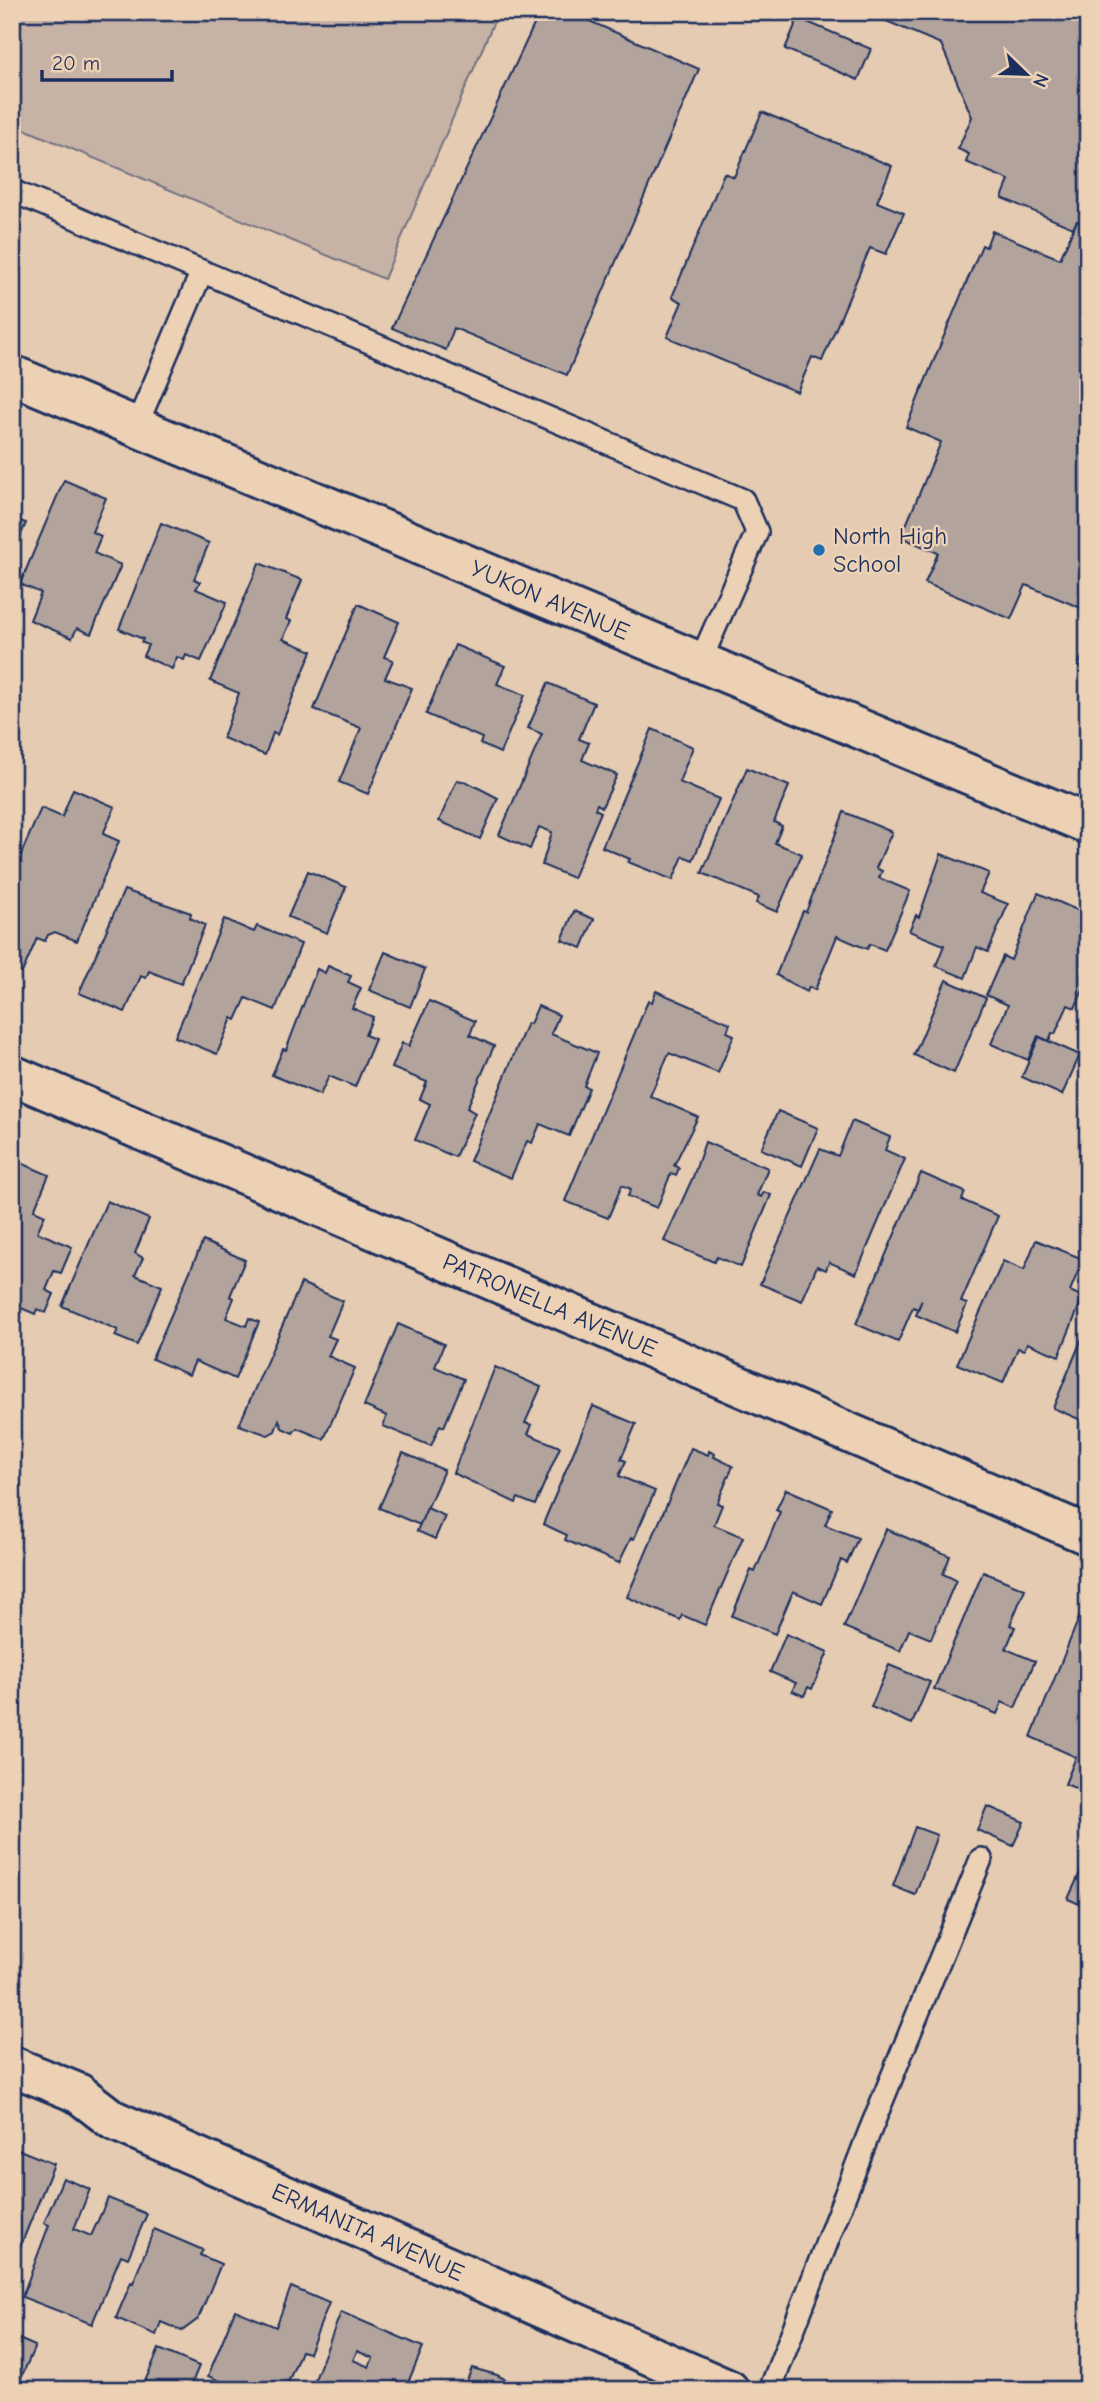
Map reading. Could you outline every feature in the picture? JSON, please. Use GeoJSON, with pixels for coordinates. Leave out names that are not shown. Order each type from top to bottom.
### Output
{"type":"FeatureCollection","features":[{"type":"Feature","properties":{"kind":"street","name":"YUKON AVENUE"},"geometry":{"type":"LineString","coordinates":[[12,375],[1088,824]]}},
{"type":"Feature","properties":{"kind":"street","name":"PATRONELLA AVENUE"},"geometry":{"type":"LineString","coordinates":[[12,1074],[1088,1535]]}},
{"type":"Feature","properties":{"kind":"street","name":"ERMANITA AVENUE"},"geometry":{"type":"LineString","coordinates":[[12,2066],[78,2093],[113,2120],[729,2390]]}},
{"type":"Feature","properties":{"kind":"lane"},"geometry":{"type":"LineString","coordinates":[[12,191],[743,500],[757,532],[700,662]]}},
{"type":"Feature","properties":{"kind":"lane"},"geometry":{"type":"LineString","coordinates":[[136,427],[202,271]]}},
{"type":"Feature","properties":{"kind":"lane"},"geometry":{"type":"LineString","coordinates":[[770,2390],[869,2133],[981,1858]]}},
{"type":"Feature","properties":{"kind":"shaded area"},"geometry":{"type":"Polygon","coordinates":[[[12,12],[498,12],[384,279],[12,124],[12,12]]]}},
{"type":"Feature","properties":{"kind":"building"},"geometry":{"type":"Polygon","coordinates":[[[540,12],[569,12],[699,69],[567,375],[454,328],[446,350],[392,328],[540,12]]]}},
{"type":"Feature","properties":{"kind":"building"},"geometry":{"type":"Polygon","coordinates":[[[882,12],[1088,12],[1088,225],[1077,221],[1073,228],[1002,198],[1009,180],[966,162],[969,154],[958,149],[972,117],[941,44],[879,18],[882,12]]]}},
{"type":"Feature","properties":{"kind":"building"},"geometry":{"type":"Polygon","coordinates":[[[798,18],[871,49],[858,80],[785,49],[798,18]]]}},
{"type":"Feature","properties":{"kind":"building"},"geometry":{"type":"Polygon","coordinates":[[[762,112],[892,166],[877,202],[904,213],[886,254],[870,248],[822,361],[812,357],[797,392],[667,337],[682,302],[672,297],[724,173],[734,177],[762,112]]]}},
{"type":"Feature","properties":{"kind":"building"},"geometry":{"type":"Polygon","coordinates":[[[1077,221],[1088,225],[1088,265],[1085,273],[1088,274],[1088,611],[1026,585],[1011,619],[925,583],[938,553],[901,537],[941,442],[906,427],[982,245],[986,247],[992,231],[1060,259],[1077,221]]]}},
{"type":"Feature","properties":{"kind":"building"},"geometry":{"type":"Polygon","coordinates":[[[64,480],[106,498],[92,532],[101,536],[94,553],[121,565],[91,634],[77,628],[72,638],[30,620],[41,593],[20,584],[64,480]]]}},
{"type":"Feature","properties":{"kind":"building"},"geometry":{"type":"Polygon","coordinates":[[[12,518],[26,523],[12,555],[12,518]]]}},
{"type":"Feature","properties":{"kind":"building"},"geometry":{"type":"Polygon","coordinates":[[[161,523],[209,543],[194,579],[200,582],[196,589],[227,602],[201,661],[186,655],[184,660],[177,657],[172,669],[143,656],[148,645],[141,642],[143,639],[119,629],[161,523]]]}},
{"type":"Feature","properties":{"kind":"building"},"geometry":{"type":"Polygon","coordinates":[[[259,563],[302,580],[286,619],[291,621],[283,639],[312,651],[277,735],[273,733],[265,755],[223,738],[239,693],[210,681],[259,563]]]}},
{"type":"Feature","properties":{"kind":"building"},"geometry":{"type":"Polygon","coordinates":[[[358,604],[399,622],[384,657],[393,660],[385,678],[412,688],[368,794],[339,782],[361,728],[314,709],[358,604]]]}},
{"type":"Feature","properties":{"kind":"building"},"geometry":{"type":"Polygon","coordinates":[[[1088,644],[1088,670],[1078,666],[1088,644]]]}},
{"type":"Feature","properties":{"kind":"building"},"geometry":{"type":"Polygon","coordinates":[[[455,645],[505,666],[497,684],[525,695],[500,753],[480,744],[482,738],[426,714],[455,645]]]}},
{"type":"Feature","properties":{"kind":"building"},"geometry":{"type":"Polygon","coordinates":[[[548,683],[594,703],[579,739],[589,743],[582,760],[617,775],[602,807],[597,804],[595,809],[601,812],[573,878],[542,865],[552,832],[539,827],[530,849],[499,835],[542,734],[528,728],[548,683]]]}},
{"type":"Feature","properties":{"kind":"building"},"geometry":{"type":"Polygon","coordinates":[[[652,729],[693,747],[679,782],[719,799],[693,860],[683,856],[673,880],[628,862],[630,859],[602,847],[652,729]]]}},
{"type":"Feature","properties":{"kind":"building"},"geometry":{"type":"Polygon","coordinates":[[[747,768],[789,786],[774,822],[782,826],[775,843],[802,854],[777,912],[756,903],[759,897],[702,873],[747,768]]]}},
{"type":"Feature","properties":{"kind":"building"},"geometry":{"type":"Polygon","coordinates":[[[457,780],[467,782],[498,798],[480,839],[439,821],[457,780]]]}},
{"type":"Feature","properties":{"kind":"building"},"geometry":{"type":"Polygon","coordinates":[[[73,789],[115,807],[103,834],[119,841],[77,941],[55,932],[48,935],[45,941],[37,938],[22,973],[12,969],[12,875],[41,808],[62,817],[73,789]]]}},
{"type":"Feature","properties":{"kind":"building"},"geometry":{"type":"Polygon","coordinates":[[[844,812],[892,832],[876,868],[882,871],[879,878],[910,891],[885,950],[870,944],[867,949],[837,936],[815,990],[809,987],[807,992],[776,975],[803,911],[806,912],[844,812]]]}},
{"type":"Feature","properties":{"kind":"building"},"geometry":{"type":"Polygon","coordinates":[[[941,854],[989,873],[980,893],[1008,904],[988,952],[977,947],[965,978],[936,966],[944,945],[909,931],[916,915],[919,917],[941,854]]]}},
{"type":"Feature","properties":{"kind":"building"},"geometry":{"type":"Polygon","coordinates":[[[308,871],[346,887],[327,933],[288,917],[308,871]]]}},
{"type":"Feature","properties":{"kind":"building"},"geometry":{"type":"Polygon","coordinates":[[[124,890],[191,913],[190,918],[205,925],[181,984],[149,971],[146,978],[141,976],[125,1012],[79,993],[124,890]]]}},
{"type":"Feature","properties":{"kind":"building"},"geometry":{"type":"Polygon","coordinates":[[[1038,893],[1084,913],[1078,928],[1088,933],[1088,979],[1075,1008],[1068,1005],[1049,1041],[1038,1036],[1028,1060],[991,1044],[1008,1005],[986,995],[1003,956],[1011,960],[1038,893]]]}},
{"type":"Feature","properties":{"kind":"building"},"geometry":{"type":"Polygon","coordinates":[[[574,911],[594,919],[582,948],[562,940],[574,911]]]}},
{"type":"Feature","properties":{"kind":"building"},"geometry":{"type":"Polygon","coordinates":[[[224,919],[254,932],[257,926],[301,944],[275,1010],[246,998],[236,1020],[232,1018],[217,1054],[175,1037],[224,919]]]}},
{"type":"Feature","properties":{"kind":"building"},"geometry":{"type":"Polygon","coordinates":[[[385,952],[425,969],[410,1007],[369,990],[385,952]]]}},
{"type":"Feature","properties":{"kind":"building"},"geometry":{"type":"Polygon","coordinates":[[[328,966],[351,976],[348,982],[361,988],[352,1008],[373,1017],[365,1035],[375,1039],[355,1087],[329,1076],[320,1095],[272,1075],[283,1049],[286,1050],[317,969],[325,973],[328,966]]]}},
{"type":"Feature","properties":{"kind":"building"},"geometry":{"type":"Polygon","coordinates":[[[946,980],[986,998],[954,1073],[914,1055],[946,980]]]}},
{"type":"Feature","properties":{"kind":"building"},"geometry":{"type":"Polygon","coordinates":[[[656,991],[730,1023],[727,1032],[734,1035],[718,1073],[669,1053],[650,1096],[698,1117],[674,1165],[679,1168],[676,1175],[671,1173],[657,1208],[628,1196],[631,1189],[622,1185],[608,1218],[565,1201],[648,1001],[652,1002],[656,991]]]}},
{"type":"Feature","properties":{"kind":"building"},"geometry":{"type":"Polygon","coordinates":[[[429,1001],[475,1021],[470,1035],[494,1046],[467,1108],[475,1113],[455,1157],[415,1140],[430,1104],[420,1099],[427,1082],[392,1068],[402,1043],[409,1046],[429,1001]]]}},
{"type":"Feature","properties":{"kind":"building"},"geometry":{"type":"Polygon","coordinates":[[[538,1006],[559,1015],[551,1034],[597,1053],[584,1086],[589,1088],[569,1136],[540,1124],[532,1143],[527,1141],[511,1178],[470,1161],[527,1023],[530,1024],[538,1006]]]}},
{"type":"Feature","properties":{"kind":"building"},"geometry":{"type":"Polygon","coordinates":[[[1039,1037],[1080,1055],[1062,1095],[1022,1077],[1039,1037]]]}},
{"type":"Feature","properties":{"kind":"building"},"geometry":{"type":"Polygon","coordinates":[[[778,1111],[818,1128],[802,1166],[761,1149],[778,1111]]]}},
{"type":"Feature","properties":{"kind":"building"},"geometry":{"type":"Polygon","coordinates":[[[852,1121],[890,1137],[885,1150],[905,1159],[856,1274],[829,1262],[826,1270],[817,1266],[802,1301],[760,1284],[820,1149],[838,1156],[852,1121]]]}},
{"type":"Feature","properties":{"kind":"building"},"geometry":{"type":"Polygon","coordinates":[[[705,1142],[768,1168],[757,1195],[761,1197],[764,1192],[771,1195],[741,1267],[717,1257],[714,1262],[664,1241],[693,1177],[705,1142]]]}},
{"type":"Feature","properties":{"kind":"building"},"geometry":{"type":"Polygon","coordinates":[[[12,1159],[49,1175],[34,1210],[45,1215],[37,1232],[72,1247],[61,1273],[54,1271],[46,1290],[54,1294],[46,1313],[37,1309],[35,1314],[12,1304],[12,1159]]]}},
{"type":"Feature","properties":{"kind":"building"},"geometry":{"type":"Polygon","coordinates":[[[921,1173],[965,1192],[962,1200],[998,1216],[961,1302],[967,1304],[955,1332],[916,1315],[922,1300],[918,1309],[913,1307],[898,1342],[856,1324],[921,1173]]]}},
{"type":"Feature","properties":{"kind":"building"},"geometry":{"type":"Polygon","coordinates":[[[107,1201],[149,1219],[135,1253],[143,1258],[135,1275],[162,1286],[137,1345],[115,1336],[118,1330],[62,1306],[107,1201]]]}},
{"type":"Feature","properties":{"kind":"building"},"geometry":{"type":"Polygon","coordinates":[[[1036,1240],[1083,1259],[1070,1291],[1083,1297],[1059,1356],[1027,1343],[1024,1350],[1018,1348],[1003,1383],[957,1364],[1003,1261],[1024,1270],[1036,1240]]]}},
{"type":"Feature","properties":{"kind":"building"},"geometry":{"type":"Polygon","coordinates":[[[203,1241],[245,1260],[230,1296],[234,1298],[226,1318],[246,1326],[249,1318],[259,1322],[235,1379],[195,1361],[189,1375],[152,1359],[203,1241]]]}},
{"type":"Feature","properties":{"kind":"building"},"geometry":{"type":"Polygon","coordinates":[[[301,1283],[343,1301],[328,1336],[336,1339],[328,1356],[355,1368],[324,1439],[297,1428],[293,1433],[282,1428],[279,1420],[275,1431],[268,1435],[239,1425],[301,1283]]]}},
{"type":"Feature","properties":{"kind":"building"},"geometry":{"type":"Polygon","coordinates":[[[398,1324],[444,1344],[435,1367],[464,1379],[444,1427],[440,1425],[431,1446],[383,1426],[387,1416],[364,1406],[398,1324]]]}},
{"type":"Feature","properties":{"kind":"building"},"geometry":{"type":"Polygon","coordinates":[[[1088,1324],[1088,1423],[1053,1408],[1088,1324]]]}},
{"type":"Feature","properties":{"kind":"building"},"geometry":{"type":"Polygon","coordinates":[[[495,1367],[541,1387],[525,1423],[532,1425],[528,1434],[560,1447],[535,1505],[518,1498],[516,1503],[453,1473],[495,1367]]]}},
{"type":"Feature","properties":{"kind":"building"},"geometry":{"type":"Polygon","coordinates":[[[593,1406],[636,1424],[621,1459],[626,1461],[619,1476],[655,1491],[634,1539],[631,1538],[619,1563],[565,1540],[567,1535],[543,1524],[593,1406]]]}},
{"type":"Feature","properties":{"kind":"building"},"geometry":{"type":"Polygon","coordinates":[[[691,1448],[708,1455],[709,1451],[715,1454],[714,1457],[733,1466],[717,1503],[722,1505],[714,1525],[743,1537],[705,1625],[682,1615],[680,1620],[627,1597],[691,1448]]]}},
{"type":"Feature","properties":{"kind":"building"},"geometry":{"type":"Polygon","coordinates":[[[403,1453],[444,1470],[420,1525],[379,1508],[403,1453]]]}},
{"type":"Feature","properties":{"kind":"building"},"geometry":{"type":"Polygon","coordinates":[[[786,1489],[832,1509],[825,1525],[858,1538],[847,1563],[841,1560],[822,1604],[793,1591],[775,1634],[732,1616],[751,1570],[755,1572],[780,1512],[776,1510],[786,1489]]]}},
{"type":"Feature","properties":{"kind":"building"},"geometry":{"type":"Polygon","coordinates":[[[427,1508],[445,1516],[435,1539],[417,1531],[427,1508]]]}},
{"type":"Feature","properties":{"kind":"building"},"geometry":{"type":"Polygon","coordinates":[[[886,1529],[950,1556],[943,1574],[956,1580],[931,1639],[909,1630],[900,1651],[844,1627],[886,1529]]]}},
{"type":"Feature","properties":{"kind":"building"},"geometry":{"type":"Polygon","coordinates":[[[983,1572],[1025,1589],[1010,1625],[1015,1627],[1006,1649],[1035,1661],[1015,1708],[1002,1702],[997,1714],[934,1689],[983,1572]]]}},
{"type":"Feature","properties":{"kind":"building"},"geometry":{"type":"Polygon","coordinates":[[[1081,1613],[1088,1616],[1088,1793],[1065,1784],[1076,1757],[1031,1737],[1081,1613]]]}},
{"type":"Feature","properties":{"kind":"building"},"geometry":{"type":"Polygon","coordinates":[[[786,1634],[828,1652],[812,1689],[808,1687],[804,1696],[792,1691],[796,1683],[770,1672],[786,1634]]]}},
{"type":"Feature","properties":{"kind":"building"},"geometry":{"type":"Polygon","coordinates":[[[889,1665],[930,1682],[912,1724],[871,1707],[889,1665]]]}},
{"type":"Feature","properties":{"kind":"building"},"geometry":{"type":"Polygon","coordinates":[[[987,1806],[1024,1822],[1013,1846],[977,1830],[987,1806]]]}},
{"type":"Feature","properties":{"kind":"building"},"geometry":{"type":"Polygon","coordinates":[[[915,1827],[937,1835],[915,1895],[893,1886],[915,1827]]]}},
{"type":"Feature","properties":{"kind":"building"},"geometry":{"type":"Polygon","coordinates":[[[1088,1855],[1088,1908],[1068,1899],[1088,1855]]]}},
{"type":"Feature","properties":{"kind":"building"},"geometry":{"type":"Polygon","coordinates":[[[17,2149],[54,2164],[16,2257],[12,2255],[12,2157],[17,2149]]]}},
{"type":"Feature","properties":{"kind":"building"},"geometry":{"type":"Polygon","coordinates":[[[63,2178],[90,2189],[74,2229],[91,2236],[108,2198],[147,2214],[128,2258],[121,2255],[92,2324],[22,2297],[49,2225],[44,2223],[63,2178]]]}},
{"type":"Feature","properties":{"kind":"building"},"geometry":{"type":"Polygon","coordinates":[[[154,2229],[203,2250],[200,2255],[221,2264],[198,2319],[182,2331],[161,2322],[156,2335],[116,2318],[154,2229]]]}},
{"type":"Feature","properties":{"kind":"building"},"geometry":{"type":"Polygon","coordinates":[[[291,2287],[329,2303],[309,2353],[301,2351],[285,2390],[241,2390],[208,2376],[235,2310],[276,2327],[291,2287]]]}},
{"type":"Feature","properties":{"kind":"building"},"geometry":{"type":"Polygon","coordinates":[[[341,2312],[423,2347],[407,2385],[395,2380],[391,2390],[311,2390],[341,2312]],[[357,2351],[353,2360],[369,2367],[373,2358],[357,2351]]]}},
{"type":"Feature","properties":{"kind":"building"},"geometry":{"type":"Polygon","coordinates":[[[12,2336],[35,2346],[17,2387],[12,2385],[12,2336]]]}},
{"type":"Feature","properties":{"kind":"building"},"geometry":{"type":"Polygon","coordinates":[[[159,2349],[199,2366],[189,2390],[142,2388],[159,2349]]]}},
{"type":"Feature","properties":{"kind":"building"},"geometry":{"type":"Polygon","coordinates":[[[472,2368],[497,2375],[518,2386],[517,2390],[463,2390],[472,2368]]]}},
{"type":"Feature","properties":{"kind":"place","name":"North High School"},"geometry":{"type":"Point","coordinates":[819,550]}}]}
